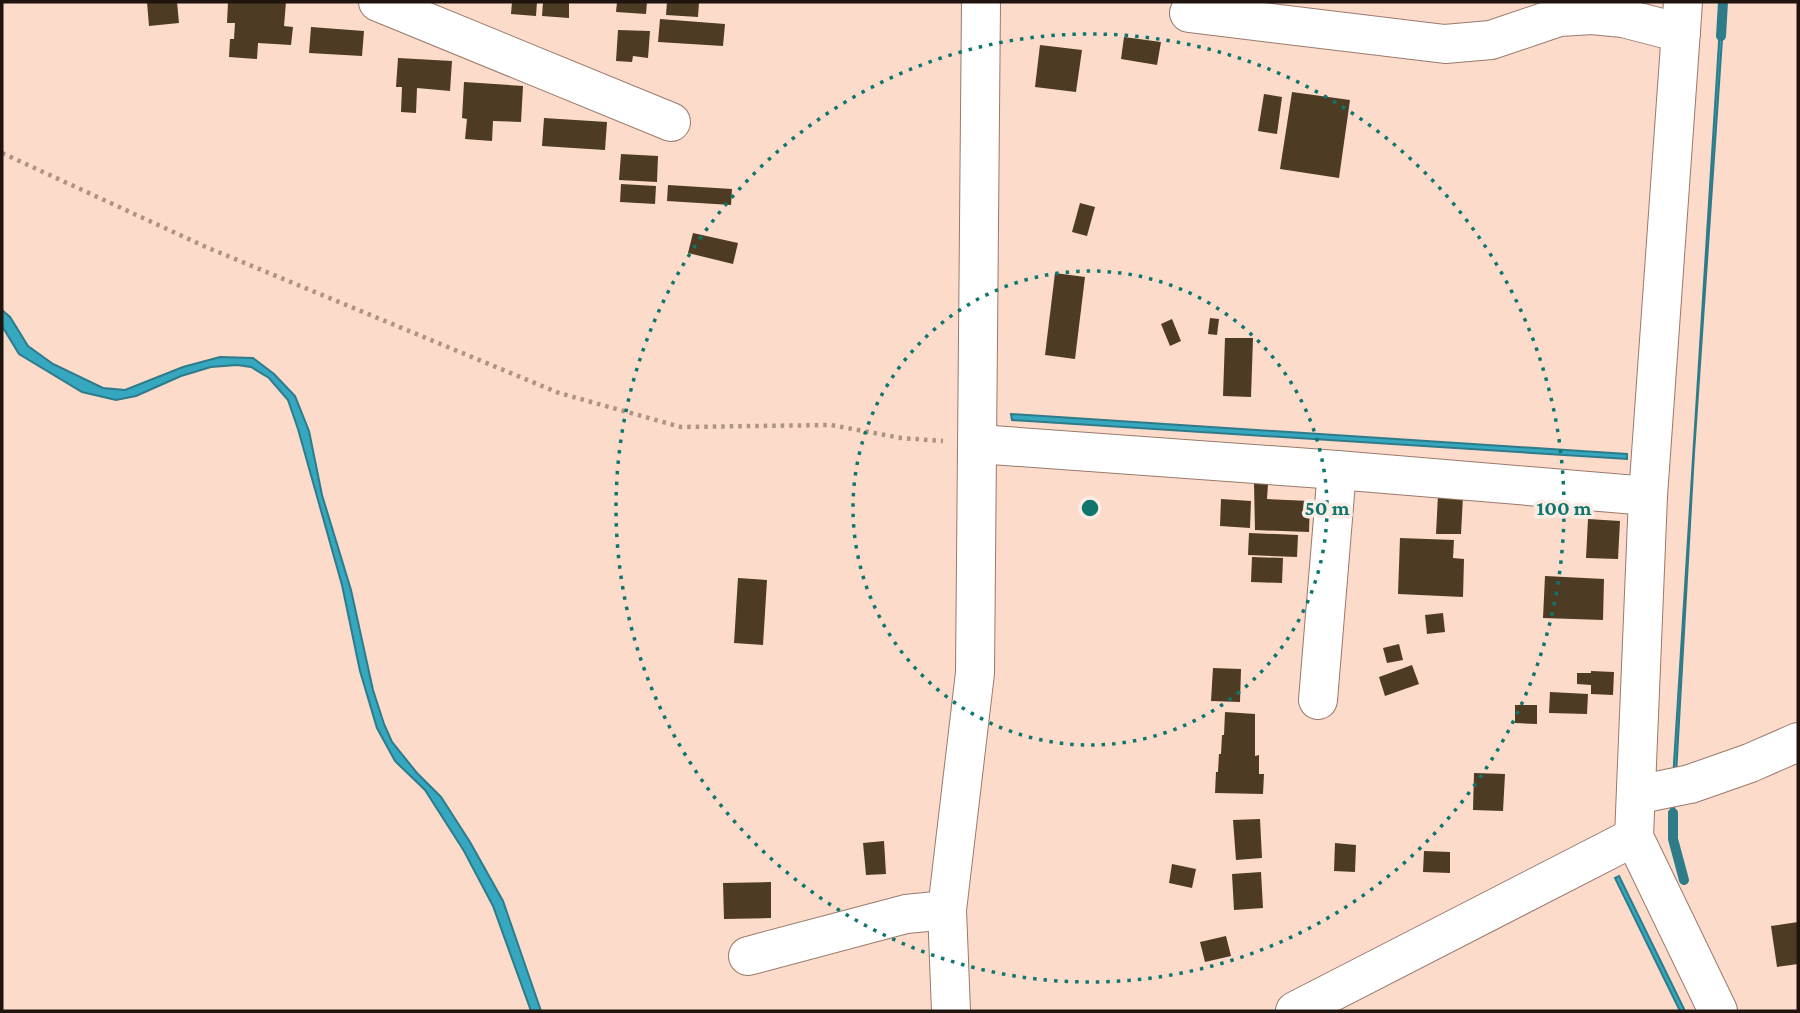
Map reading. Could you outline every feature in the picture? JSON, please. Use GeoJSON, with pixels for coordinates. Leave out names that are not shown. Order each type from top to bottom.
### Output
{"type":"FeatureCollection","features":[{"type":"Feature","properties":{"kind":"street"},"geometry":{"type":"LineString","coordinates":[[379,2],[671,122]]}},
{"type":"Feature","properties":{"kind":"street"},"geometry":{"type":"LineString","coordinates":[[951,1011],[947,910],[975,673],[981,2]]}},
{"type":"Feature","properties":{"kind":"street"},"geometry":{"type":"LineString","coordinates":[[1189,13],[1445,44],[1491,40],[1559,18],[1592,15],[1623,18],[1682,17],[1648,496],[1634,837],[1718,1011]]}},
{"type":"Feature","properties":{"kind":"street"},"geometry":{"type":"LineString","coordinates":[[978,444],[1648,496]]}},
{"type":"Feature","properties":{"kind":"street"},"geometry":{"type":"LineString","coordinates":[[1318,701],[1337,470]]}},
{"type":"Feature","properties":{"kind":"street"},"geometry":{"type":"LineString","coordinates":[[1636,795],[1690,784],[1750,763],[1798,742]]}},
{"type":"Feature","properties":{"kind":"street"},"geometry":{"type":"LineString","coordinates":[[1296,1011],[1634,837]]}},
{"type":"Feature","properties":{"kind":"street"},"geometry":{"type":"LineString","coordinates":[[748,956],[906,914],[947,910]]}},
{"type":"Feature","properties":{"kind":"path"},"geometry":{"type":"LineString","coordinates":[[2,153],[206,247],[559,393],[681,427],[831,425],[901,438],[978,444]]}},
{"type":"Feature","properties":{"kind":"water"},"geometry":{"type":"Polygon","coordinates":[[[1723,25],[1694,453],[1673,829],[1675,842],[1672,845],[1670,827],[1720,26],[1723,25]]]}},
{"type":"Feature","properties":{"kind":"water"},"geometry":{"type":"Polygon","coordinates":[[[2,310],[10,317],[28,346],[53,364],[103,388],[125,390],[183,367],[220,357],[253,358],[274,374],[295,396],[309,431],[322,495],[351,590],[373,690],[384,724],[392,742],[441,797],[503,901],[541,1011],[531,1011],[493,906],[464,851],[425,790],[395,761],[377,728],[360,671],[342,585],[288,400],[269,378],[251,367],[237,365],[211,367],[181,376],[136,396],[116,400],[82,392],[19,354],[2,326],[2,310]]]}},
{"type":"Feature","properties":{"kind":"water"},"geometry":{"type":"Polygon","coordinates":[[[1011,414],[1627,454],[1627,459],[1012,420],[1011,414]]]}},
{"type":"Feature","properties":{"kind":"water"},"geometry":{"type":"Polygon","coordinates":[[[1619,876],[1685,1011],[1680,1011],[1615,878],[1619,876]]]}},
{"type":"Feature","properties":{"kind":"building"},"geometry":{"type":"Polygon","coordinates":[[[147,2],[177,2],[179,23],[149,26],[147,2]]]}},
{"type":"Feature","properties":{"kind":"building"},"geometry":{"type":"Polygon","coordinates":[[[228,2],[286,2],[284,26],[293,27],[291,45],[258,43],[257,59],[229,57],[230,39],[234,39],[235,23],[227,23],[228,2]]]}},
{"type":"Feature","properties":{"kind":"building"},"geometry":{"type":"Polygon","coordinates":[[[512,2],[537,2],[536,16],[511,14],[512,2]]]}},
{"type":"Feature","properties":{"kind":"building"},"geometry":{"type":"Polygon","coordinates":[[[543,2],[569,2],[569,18],[542,16],[543,2]]]}},
{"type":"Feature","properties":{"kind":"building"},"geometry":{"type":"Polygon","coordinates":[[[617,2],[647,2],[646,14],[616,12],[617,2]]]}},
{"type":"Feature","properties":{"kind":"building"},"geometry":{"type":"Polygon","coordinates":[[[667,2],[699,2],[698,17],[666,15],[667,2]]]}},
{"type":"Feature","properties":{"kind":"building"},"geometry":{"type":"Polygon","coordinates":[[[660,19],[725,24],[723,46],[658,42],[660,19]]]}},
{"type":"Feature","properties":{"kind":"building"},"geometry":{"type":"Polygon","coordinates":[[[311,27],[364,31],[362,56],[309,53],[311,27]]]}},
{"type":"Feature","properties":{"kind":"building"},"geometry":{"type":"Polygon","coordinates":[[[618,30],[650,31],[648,58],[633,56],[632,62],[616,61],[618,30]]]}},
{"type":"Feature","properties":{"kind":"building"},"geometry":{"type":"Polygon","coordinates":[[[1124,37],[1161,42],[1157,65],[1121,59],[1124,37]]]}},
{"type":"Feature","properties":{"kind":"building"},"geometry":{"type":"Polygon","coordinates":[[[1040,45],[1082,50],[1076,92],[1035,87],[1040,45]]]}},
{"type":"Feature","properties":{"kind":"building"},"geometry":{"type":"Polygon","coordinates":[[[398,58],[452,61],[450,91],[417,88],[416,113],[401,112],[402,87],[396,87],[398,58]]]}},
{"type":"Feature","properties":{"kind":"building"},"geometry":{"type":"Polygon","coordinates":[[[464,82],[523,86],[521,122],[493,121],[492,141],[465,139],[467,119],[462,118],[464,82]]]}},
{"type":"Feature","properties":{"kind":"building"},"geometry":{"type":"Polygon","coordinates":[[[1292,92],[1350,100],[1339,178],[1280,169],[1292,92]]]}},
{"type":"Feature","properties":{"kind":"building"},"geometry":{"type":"Polygon","coordinates":[[[1264,94],[1282,97],[1277,134],[1258,131],[1264,94]]]}},
{"type":"Feature","properties":{"kind":"building"},"geometry":{"type":"Polygon","coordinates":[[[544,118],[607,122],[605,150],[542,146],[544,118]]]}},
{"type":"Feature","properties":{"kind":"building"},"geometry":{"type":"Polygon","coordinates":[[[621,154],[658,156],[657,182],[619,180],[621,154]]]}},
{"type":"Feature","properties":{"kind":"building"},"geometry":{"type":"Polygon","coordinates":[[[621,184],[656,186],[655,204],[620,202],[621,184]]]}},
{"type":"Feature","properties":{"kind":"building"},"geometry":{"type":"Polygon","coordinates":[[[668,185],[732,189],[731,205],[667,201],[668,185]]]}},
{"type":"Feature","properties":{"kind":"building"},"geometry":{"type":"Polygon","coordinates":[[[1080,203],[1095,207],[1087,236],[1072,232],[1080,203]]]}},
{"type":"Feature","properties":{"kind":"building"},"geometry":{"type":"Polygon","coordinates":[[[693,233],[738,243],[733,264],[688,253],[693,233]]]}},
{"type":"Feature","properties":{"kind":"building"},"geometry":{"type":"Polygon","coordinates":[[[1055,273],[1085,277],[1075,359],[1045,355],[1055,273]]]}},
{"type":"Feature","properties":{"kind":"building"},"geometry":{"type":"Polygon","coordinates":[[[1210,318],[1219,319],[1217,335],[1208,334],[1210,318]]]}},
{"type":"Feature","properties":{"kind":"building"},"geometry":{"type":"Polygon","coordinates":[[[1172,319],[1181,341],[1170,346],[1161,324],[1172,319]]]}},
{"type":"Feature","properties":{"kind":"building"},"geometry":{"type":"Polygon","coordinates":[[[1225,338],[1253,338],[1251,397],[1223,396],[1225,338]]]}},
{"type":"Feature","properties":{"kind":"building"},"geometry":{"type":"Polygon","coordinates":[[[1254,483],[1268,484],[1267,499],[1310,501],[1309,532],[1255,530],[1254,483]]]}},
{"type":"Feature","properties":{"kind":"building"},"geometry":{"type":"Polygon","coordinates":[[[1438,495],[1463,496],[1461,534],[1436,534],[1438,495]]]}},
{"type":"Feature","properties":{"kind":"building"},"geometry":{"type":"Polygon","coordinates":[[[1221,499],[1251,501],[1250,528],[1220,526],[1221,499]]]}},
{"type":"Feature","properties":{"kind":"building"},"geometry":{"type":"Polygon","coordinates":[[[1588,519],[1620,521],[1618,559],[1586,558],[1588,519]]]}},
{"type":"Feature","properties":{"kind":"building"},"geometry":{"type":"Polygon","coordinates":[[[1249,533],[1298,535],[1297,557],[1248,555],[1249,533]]]}},
{"type":"Feature","properties":{"kind":"building"},"geometry":{"type":"Polygon","coordinates":[[[1400,538],[1454,540],[1453,558],[1464,559],[1463,597],[1398,594],[1400,538]]]}},
{"type":"Feature","properties":{"kind":"building"},"geometry":{"type":"Polygon","coordinates":[[[1252,557],[1283,558],[1282,583],[1251,582],[1252,557]]]}},
{"type":"Feature","properties":{"kind":"building"},"geometry":{"type":"Polygon","coordinates":[[[1545,576],[1604,579],[1603,620],[1543,618],[1545,576]]]}},
{"type":"Feature","properties":{"kind":"building"},"geometry":{"type":"Polygon","coordinates":[[[738,578],[767,580],[763,645],[734,643],[738,578]]]}},
{"type":"Feature","properties":{"kind":"building"},"geometry":{"type":"Polygon","coordinates":[[[1443,613],[1445,632],[1427,634],[1425,615],[1443,613]]]}},
{"type":"Feature","properties":{"kind":"building"},"geometry":{"type":"Polygon","coordinates":[[[1399,644],[1403,660],[1387,663],[1383,648],[1399,644]]]}},
{"type":"Feature","properties":{"kind":"building"},"geometry":{"type":"Polygon","coordinates":[[[1412,665],[1419,684],[1385,696],[1379,677],[1412,665]]]}},
{"type":"Feature","properties":{"kind":"building"},"geometry":{"type":"Polygon","coordinates":[[[1213,668],[1241,669],[1240,702],[1211,701],[1213,668]]]}},
{"type":"Feature","properties":{"kind":"building"},"geometry":{"type":"Polygon","coordinates":[[[1614,672],[1613,695],[1591,694],[1591,685],[1577,684],[1577,673],[1614,672]]]}},
{"type":"Feature","properties":{"kind":"building"},"geometry":{"type":"Polygon","coordinates":[[[1550,692],[1588,694],[1587,714],[1549,713],[1550,692]]]}},
{"type":"Feature","properties":{"kind":"building"},"geometry":{"type":"Polygon","coordinates":[[[1515,705],[1537,705],[1537,724],[1515,723],[1515,705]]]}},
{"type":"Feature","properties":{"kind":"building"},"geometry":{"type":"Polygon","coordinates":[[[1225,712],[1255,714],[1255,756],[1259,755],[1259,774],[1264,774],[1263,794],[1215,793],[1225,712]]]}},
{"type":"Feature","properties":{"kind":"building"},"geometry":{"type":"Polygon","coordinates":[[[1474,773],[1505,774],[1503,811],[1473,810],[1474,773]]]}},
{"type":"Feature","properties":{"kind":"building"},"geometry":{"type":"Polygon","coordinates":[[[1260,819],[1262,858],[1236,860],[1233,820],[1260,819]]]}},
{"type":"Feature","properties":{"kind":"building"},"geometry":{"type":"Polygon","coordinates":[[[884,841],[886,874],[866,875],[863,843],[884,841]]]}},
{"type":"Feature","properties":{"kind":"building"},"geometry":{"type":"Polygon","coordinates":[[[1335,843],[1356,845],[1355,872],[1334,871],[1335,843]]]}},
{"type":"Feature","properties":{"kind":"building"},"geometry":{"type":"Polygon","coordinates":[[[1424,851],[1450,852],[1450,873],[1423,872],[1424,851]]]}},
{"type":"Feature","properties":{"kind":"building"},"geometry":{"type":"Polygon","coordinates":[[[1172,864],[1196,869],[1192,888],[1169,883],[1172,864]]]}},
{"type":"Feature","properties":{"kind":"building"},"geometry":{"type":"Polygon","coordinates":[[[1261,872],[1263,908],[1234,910],[1232,874],[1261,872]]]}},
{"type":"Feature","properties":{"kind":"building"},"geometry":{"type":"Polygon","coordinates":[[[771,882],[771,918],[724,919],[723,883],[771,882]]]}},
{"type":"Feature","properties":{"kind":"building"},"geometry":{"type":"Polygon","coordinates":[[[1798,922],[1798,964],[1777,967],[1771,926],[1798,922]]]}},
{"type":"Feature","properties":{"kind":"building"},"geometry":{"type":"Polygon","coordinates":[[[1226,936],[1231,956],[1205,962],[1200,942],[1226,936]]]}},
{"type":"Feature","properties":{"kind":"waterway"},"geometry":{"type":"LineString","coordinates":[[1721,36],[1723,2]]}},
{"type":"Feature","properties":{"kind":"waterway"},"geometry":{"type":"LineString","coordinates":[[1673,813],[1673,839],[1684,880]]}}]}
